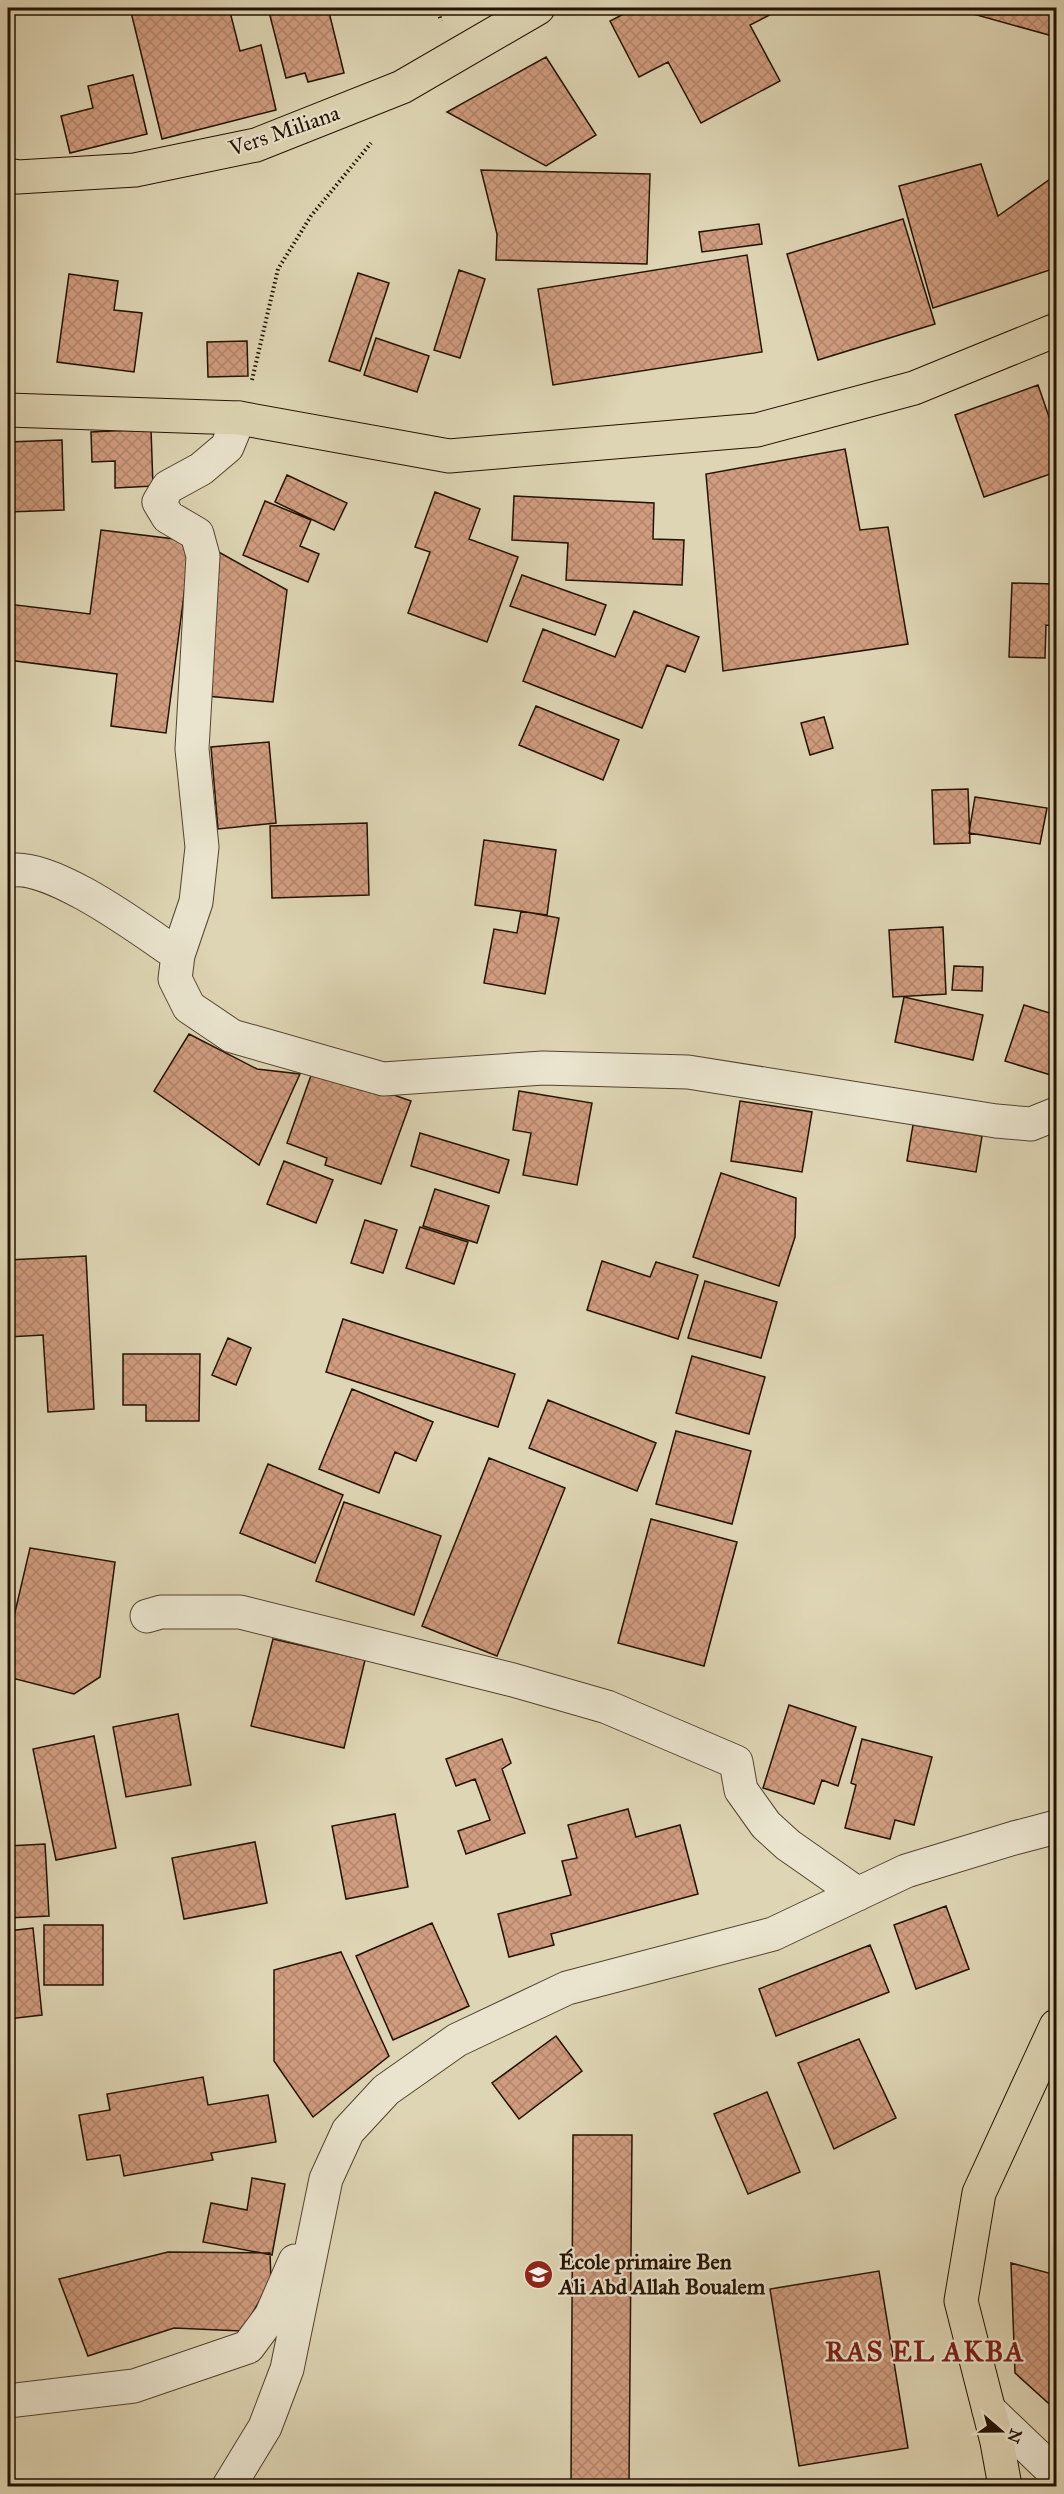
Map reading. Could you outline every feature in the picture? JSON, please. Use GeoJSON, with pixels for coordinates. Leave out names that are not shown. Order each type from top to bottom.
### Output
{"type":"FeatureCollection","features":[{"type":"Feature","properties":{"kind":"main road","name":"Vers Miliana"},"geometry":{"type":"LineString","coordinates":[[8,175],[18,177],[135,170],[256,146],[402,87],[538,8]]}},
{"type":"Feature","properties":{"kind":"main road"},"geometry":{"type":"LineString","coordinates":[[8,410],[239,418],[449,456],[758,430],[914,388],[1056,330]]}},
{"type":"Feature","properties":{"kind":"main road"},"geometry":{"type":"LineString","coordinates":[[1005,2487],[989,2410],[961,2301],[979,2193],[1056,2026]]}},
{"type":"Feature","properties":{"kind":"street"},"geometry":{"type":"LineString","coordinates":[[239,418],[227,447],[201,469],[168,487],[159,502],[168,517],[196,534],[203,556],[192,749],[202,847],[196,903],[178,954],[176,979],[189,1007],[232,1036],[383,1079],[543,1068],[688,1072],[996,1121],[1031,1124],[1056,1114]]}},
{"type":"Feature","properties":{"kind":"street"},"geometry":{"type":"LineString","coordinates":[[8,872],[14,869],[47,874],[119,915],[178,954]]}},
{"type":"Feature","properties":{"kind":"street"},"geometry":{"type":"LineString","coordinates":[[147,1616],[161,1612],[240,1612],[513,1680],[607,1707],[736,1762],[741,1790],[766,1825],[788,1845],[858,1894]]}},
{"type":"Feature","properties":{"kind":"street"},"geometry":{"type":"LineString","coordinates":[[229,2487],[265,2427],[287,2369],[326,2179],[348,2131],[386,2090],[457,2040],[567,1988],[773,1934],[906,1871],[1056,1827]]}},
{"type":"Feature","properties":{"kind":"street"},"geometry":{"type":"LineString","coordinates":[[8,2401],[134,2386],[248,2347],[271,2316],[320,2205]]}},
{"type":"Feature","properties":{"kind":"street"},"geometry":{"type":"LineString","coordinates":[[989,2410],[1056,2474]]}},
{"type":"Feature","properties":{"kind":"path"},"geometry":{"type":"LineString","coordinates":[[239,418],[251,386],[278,269],[311,216],[371,142]]}},
{"type":"Feature","properties":{"kind":"building"},"geometry":{"type":"Polygon","coordinates":[[[8,8],[14,8],[8,23],[8,8]]]}},
{"type":"Feature","properties":{"kind":"building"},"geometry":{"type":"Polygon","coordinates":[[[130,8],[229,8],[240,51],[261,45],[276,110],[162,139],[130,8]]]}},
{"type":"Feature","properties":{"kind":"building"},"geometry":{"type":"Polygon","coordinates":[[[268,8],[328,8],[344,73],[308,82],[305,73],[286,78],[268,8]]]}},
{"type":"Feature","properties":{"kind":"building"},"geometry":{"type":"Polygon","coordinates":[[[635,8],[783,8],[750,25],[780,81],[701,123],[668,62],[639,77],[610,21],[635,8]]]}},
{"type":"Feature","properties":{"kind":"building"},"geometry":{"type":"Polygon","coordinates":[[[967,8],[1056,8],[1056,37],[966,12],[967,8]]]}},
{"type":"Feature","properties":{"kind":"building"},"geometry":{"type":"Polygon","coordinates":[[[546,57],[596,135],[546,166],[447,112],[546,57]]]}},
{"type":"Feature","properties":{"kind":"building"},"geometry":{"type":"Polygon","coordinates":[[[133,75],[147,134],[70,153],[61,116],[93,108],[88,86],[133,75]]]}},
{"type":"Feature","properties":{"kind":"building"},"geometry":{"type":"Polygon","coordinates":[[[981,164],[998,216],[1056,175],[1056,268],[933,308],[899,186],[981,164]]]}},
{"type":"Feature","properties":{"kind":"building"},"geometry":{"type":"Polygon","coordinates":[[[481,170],[650,174],[647,264],[496,260],[497,234],[481,170]]]}},
{"type":"Feature","properties":{"kind":"building"},"geometry":{"type":"Polygon","coordinates":[[[903,219],[935,324],[818,360],[787,254],[903,219]]]}},
{"type":"Feature","properties":{"kind":"building"},"geometry":{"type":"Polygon","coordinates":[[[759,224],[762,244],[702,252],[699,232],[759,224]]]}},
{"type":"Feature","properties":{"kind":"building"},"geometry":{"type":"Polygon","coordinates":[[[747,255],[762,352],[553,385],[538,289],[747,255]]]}},
{"type":"Feature","properties":{"kind":"building"},"geometry":{"type":"Polygon","coordinates":[[[459,270],[485,279],[460,358],[434,350],[459,270]]]}},
{"type":"Feature","properties":{"kind":"building"},"geometry":{"type":"Polygon","coordinates":[[[358,273],[389,283],[360,371],[329,361],[358,273]]]}},
{"type":"Feature","properties":{"kind":"building"},"geometry":{"type":"Polygon","coordinates":[[[69,274],[118,281],[114,310],[142,313],[134,372],[57,362],[69,274]]]}},
{"type":"Feature","properties":{"kind":"building"},"geometry":{"type":"Polygon","coordinates":[[[8,302],[12,303],[8,319],[8,302]]]}},
{"type":"Feature","properties":{"kind":"building"},"geometry":{"type":"Polygon","coordinates":[[[376,338],[429,356],[417,392],[364,375],[376,338]]]}},
{"type":"Feature","properties":{"kind":"building"},"geometry":{"type":"Polygon","coordinates":[[[247,341],[248,376],[208,377],[207,342],[247,341]]]}},
{"type":"Feature","properties":{"kind":"building"},"geometry":{"type":"Polygon","coordinates":[[[1038,385],[1056,437],[1056,472],[984,497],[955,415],[1038,385]]]}},
{"type":"Feature","properties":{"kind":"building"},"geometry":{"type":"Polygon","coordinates":[[[151,429],[153,486],[115,488],[115,461],[92,462],[91,432],[151,429]]]}},
{"type":"Feature","properties":{"kind":"building"},"geometry":{"type":"Polygon","coordinates":[[[62,440],[64,510],[8,512],[8,442],[62,440]]]}},
{"type":"Feature","properties":{"kind":"building"},"geometry":{"type":"Polygon","coordinates":[[[845,449],[860,530],[888,527],[908,644],[723,671],[706,474],[845,449]]]}},
{"type":"Feature","properties":{"kind":"building"},"geometry":{"type":"Polygon","coordinates":[[[287,475],[347,503],[334,530],[275,502],[287,475]]]}},
{"type":"Feature","properties":{"kind":"building"},"geometry":{"type":"Polygon","coordinates":[[[435,492],[480,509],[469,539],[518,557],[487,642],[408,613],[430,552],[415,547],[435,492]]]}},
{"type":"Feature","properties":{"kind":"building"},"geometry":{"type":"Polygon","coordinates":[[[514,496],[654,503],[653,539],[684,540],[682,585],[566,580],[568,543],[512,540],[514,496]]]}},
{"type":"Feature","properties":{"kind":"building"},"geometry":{"type":"Polygon","coordinates":[[[265,501],[311,520],[300,546],[319,554],[308,582],[243,555],[265,501]]]}},
{"type":"Feature","properties":{"kind":"building"},"geometry":{"type":"Polygon","coordinates":[[[101,530],[191,541],[166,733],[111,726],[117,674],[8,660],[8,604],[90,614],[101,530]]]}},
{"type":"Feature","properties":{"kind":"building"},"geometry":{"type":"Polygon","coordinates":[[[215,550],[287,590],[273,702],[206,696],[215,550]]]}},
{"type":"Feature","properties":{"kind":"building"},"geometry":{"type":"Polygon","coordinates":[[[522,575],[606,605],[595,635],[510,606],[522,575]]]}},
{"type":"Feature","properties":{"kind":"building"},"geometry":{"type":"Polygon","coordinates":[[[1012,583],[1056,584],[1056,626],[1046,625],[1045,658],[1009,657],[1012,583]]]}},
{"type":"Feature","properties":{"kind":"building"},"geometry":{"type":"Polygon","coordinates":[[[634,611],[699,637],[685,672],[667,665],[642,728],[523,681],[543,629],[615,657],[634,611]]]}},
{"type":"Feature","properties":{"kind":"building"},"geometry":{"type":"Polygon","coordinates":[[[536,706],[619,740],[603,780],[519,745],[536,706]]]}},
{"type":"Feature","properties":{"kind":"building"},"geometry":{"type":"Polygon","coordinates":[[[824,717],[833,748],[810,755],[801,723],[824,717]]]}},
{"type":"Feature","properties":{"kind":"building"},"geometry":{"type":"Polygon","coordinates":[[[269,742],[276,823],[218,829],[211,747],[269,742]]]}},
{"type":"Feature","properties":{"kind":"building"},"geometry":{"type":"Polygon","coordinates":[[[968,789],[970,843],[934,844],[932,790],[968,789]]]}},
{"type":"Feature","properties":{"kind":"building"},"geometry":{"type":"Polygon","coordinates":[[[975,797],[1047,808],[1040,844],[969,833],[975,797]]]}},
{"type":"Feature","properties":{"kind":"building"},"geometry":{"type":"Polygon","coordinates":[[[367,823],[369,895],[272,898],[270,826],[367,823]]]}},
{"type":"Feature","properties":{"kind":"building"},"geometry":{"type":"Polygon","coordinates":[[[484,840],[556,850],[547,915],[475,905],[484,840]]]}},
{"type":"Feature","properties":{"kind":"building"},"geometry":{"type":"Polygon","coordinates":[[[521,911],[559,918],[545,994],[484,983],[494,929],[517,933],[521,911]]]}},
{"type":"Feature","properties":{"kind":"building"},"geometry":{"type":"Polygon","coordinates":[[[943,927],[946,994],[893,997],[889,930],[943,927]]]}},
{"type":"Feature","properties":{"kind":"building"},"geometry":{"type":"Polygon","coordinates":[[[954,966],[983,967],[982,991],[952,990],[954,966]]]}},
{"type":"Feature","properties":{"kind":"building"},"geometry":{"type":"Polygon","coordinates":[[[904,997],[983,1015],[973,1060],[895,1042],[904,997]]]}},
{"type":"Feature","properties":{"kind":"building"},"geometry":{"type":"Polygon","coordinates":[[[1024,1005],[1056,1015],[1054,1076],[1005,1061],[1024,1005]]]}},
{"type":"Feature","properties":{"kind":"building"},"geometry":{"type":"Polygon","coordinates":[[[189,1034],[257,1069],[300,1074],[259,1165],[154,1091],[189,1034]]]}},
{"type":"Feature","properties":{"kind":"building"},"geometry":{"type":"Polygon","coordinates":[[[314,1067],[411,1101],[381,1184],[325,1165],[327,1158],[287,1143],[314,1067]]]}},
{"type":"Feature","properties":{"kind":"building"},"geometry":{"type":"Polygon","coordinates":[[[519,1091],[592,1103],[577,1185],[523,1175],[531,1133],[513,1130],[519,1091]]]}},
{"type":"Feature","properties":{"kind":"building"},"geometry":{"type":"Polygon","coordinates":[[[740,1101],[812,1112],[802,1172],[731,1161],[740,1101]]]}},
{"type":"Feature","properties":{"kind":"building"},"geometry":{"type":"Polygon","coordinates":[[[913,1125],[982,1136],[976,1172],[907,1161],[913,1125]]]}},
{"type":"Feature","properties":{"kind":"building"},"geometry":{"type":"Polygon","coordinates":[[[420,1133],[509,1160],[499,1193],[411,1166],[420,1133]]]}},
{"type":"Feature","properties":{"kind":"building"},"geometry":{"type":"Polygon","coordinates":[[[284,1161],[333,1180],[316,1223],[267,1204],[284,1161]]]}},
{"type":"Feature","properties":{"kind":"building"},"geometry":{"type":"Polygon","coordinates":[[[721,1173],[796,1198],[795,1237],[779,1286],[693,1257],[721,1173]]]}},
{"type":"Feature","properties":{"kind":"building"},"geometry":{"type":"Polygon","coordinates":[[[435,1189],[489,1206],[477,1243],[423,1226],[435,1189]]]}},
{"type":"Feature","properties":{"kind":"building"},"geometry":{"type":"Polygon","coordinates":[[[365,1220],[397,1230],[383,1273],[351,1263],[365,1220]]]}},
{"type":"Feature","properties":{"kind":"building"},"geometry":{"type":"Polygon","coordinates":[[[420,1227],[468,1242],[454,1284],[406,1268],[420,1227]]]}},
{"type":"Feature","properties":{"kind":"building"},"geometry":{"type":"Polygon","coordinates":[[[86,1256],[94,1409],[48,1412],[43,1335],[8,1337],[8,1260],[86,1256]]]}},
{"type":"Feature","properties":{"kind":"building"},"geometry":{"type":"Polygon","coordinates":[[[602,1261],[650,1277],[656,1262],[698,1275],[678,1339],[587,1310],[602,1261]]]}},
{"type":"Feature","properties":{"kind":"building"},"geometry":{"type":"Polygon","coordinates":[[[705,1281],[777,1302],[761,1358],[688,1338],[705,1281]]]}},
{"type":"Feature","properties":{"kind":"building"},"geometry":{"type":"Polygon","coordinates":[[[343,1319],[515,1374],[498,1427],[326,1372],[343,1319]]]}},
{"type":"Feature","properties":{"kind":"building"},"geometry":{"type":"Polygon","coordinates":[[[228,1338],[251,1348],[236,1385],[212,1375],[228,1338]]]}},
{"type":"Feature","properties":{"kind":"building"},"geometry":{"type":"Polygon","coordinates":[[[123,1354],[200,1354],[199,1421],[146,1421],[146,1405],[123,1405],[123,1354]]]}},
{"type":"Feature","properties":{"kind":"building"},"geometry":{"type":"Polygon","coordinates":[[[692,1356],[765,1377],[749,1434],[676,1413],[692,1356]]]}},
{"type":"Feature","properties":{"kind":"building"},"geometry":{"type":"Polygon","coordinates":[[[352,1389],[433,1422],[416,1461],[395,1452],[379,1493],[319,1469],[352,1389]]]}},
{"type":"Feature","properties":{"kind":"building"},"geometry":{"type":"Polygon","coordinates":[[[548,1400],[656,1443],[637,1491],[529,1448],[548,1400]]]}},
{"type":"Feature","properties":{"kind":"building"},"geometry":{"type":"Polygon","coordinates":[[[676,1431],[751,1451],[732,1524],[656,1504],[676,1431]]]}},
{"type":"Feature","properties":{"kind":"building"},"geometry":{"type":"Polygon","coordinates":[[[489,1458],[565,1488],[497,1656],[422,1626],[489,1458]]]}},
{"type":"Feature","properties":{"kind":"building"},"geometry":{"type":"Polygon","coordinates":[[[268,1464],[343,1495],[315,1563],[240,1533],[268,1464]]]}},
{"type":"Feature","properties":{"kind":"building"},"geometry":{"type":"Polygon","coordinates":[[[344,1502],[441,1536],[414,1615],[316,1581],[344,1502]]]}},
{"type":"Feature","properties":{"kind":"building"},"geometry":{"type":"Polygon","coordinates":[[[651,1519],[737,1542],[704,1666],[618,1643],[651,1519]]]}},
{"type":"Feature","properties":{"kind":"building"},"geometry":{"type":"Polygon","coordinates":[[[30,1548],[115,1562],[100,1677],[74,1694],[8,1677],[8,1642],[30,1548]]]}},
{"type":"Feature","properties":{"kind":"building"},"geometry":{"type":"Polygon","coordinates":[[[273,1639],[365,1660],[344,1748],[251,1726],[273,1639]]]}},
{"type":"Feature","properties":{"kind":"building"},"geometry":{"type":"Polygon","coordinates":[[[789,1705],[856,1727],[838,1786],[822,1780],[814,1804],[763,1788],[789,1705]]]}},
{"type":"Feature","properties":{"kind":"building"},"geometry":{"type":"Polygon","coordinates":[[[178,1714],[191,1785],[126,1797],[113,1727],[178,1714]]]}},
{"type":"Feature","properties":{"kind":"building"},"geometry":{"type":"Polygon","coordinates":[[[94,1736],[116,1848],[56,1860],[33,1749],[94,1736]]]}},
{"type":"Feature","properties":{"kind":"building"},"geometry":{"type":"Polygon","coordinates":[[[502,1739],[511,1763],[502,1769],[525,1833],[466,1854],[458,1831],[490,1820],[475,1779],[456,1786],[446,1759],[502,1739]]]}},
{"type":"Feature","properties":{"kind":"building"},"geometry":{"type":"Polygon","coordinates":[[[862,1739],[932,1757],[914,1825],[895,1820],[890,1839],[845,1828],[856,1785],[851,1783],[862,1739]]]}},
{"type":"Feature","properties":{"kind":"building"},"geometry":{"type":"Polygon","coordinates":[[[628,1809],[636,1837],[680,1825],[698,1894],[551,1934],[554,1945],[509,1957],[498,1914],[571,1895],[562,1861],[577,1858],[568,1825],[628,1809]]]}},
{"type":"Feature","properties":{"kind":"building"},"geometry":{"type":"Polygon","coordinates":[[[395,1814],[408,1887],[346,1899],[332,1826],[395,1814]]]}},
{"type":"Feature","properties":{"kind":"building"},"geometry":{"type":"Polygon","coordinates":[[[255,1842],[267,1903],[184,1919],[172,1858],[255,1842]]]}},
{"type":"Feature","properties":{"kind":"building"},"geometry":{"type":"Polygon","coordinates":[[[45,1844],[49,1916],[8,1918],[8,1846],[45,1844]]]}},
{"type":"Feature","properties":{"kind":"building"},"geometry":{"type":"Polygon","coordinates":[[[946,1906],[969,1969],[916,1989],[894,1925],[946,1906]]]}},
{"type":"Feature","properties":{"kind":"building"},"geometry":{"type":"Polygon","coordinates":[[[432,1923],[469,2006],[393,2040],[356,1956],[432,1923]]]}},
{"type":"Feature","properties":{"kind":"building"},"geometry":{"type":"Polygon","coordinates":[[[44,1925],[103,1925],[103,1985],[44,1985],[44,1925]]]}},
{"type":"Feature","properties":{"kind":"building"},"geometry":{"type":"Polygon","coordinates":[[[33,1928],[42,2015],[8,2019],[8,1931],[33,1928]]]}},
{"type":"Feature","properties":{"kind":"building"},"geometry":{"type":"Polygon","coordinates":[[[870,1945],[889,1992],[776,2036],[759,1989],[870,1945]]]}},
{"type":"Feature","properties":{"kind":"building"},"geometry":{"type":"Polygon","coordinates":[[[341,1952],[389,2056],[313,2117],[274,2061],[274,1970],[341,1952]]]}},
{"type":"Feature","properties":{"kind":"building"},"geometry":{"type":"Polygon","coordinates":[[[556,2036],[582,2071],[519,2119],[492,2083],[556,2036]]]}},
{"type":"Feature","properties":{"kind":"building"},"geometry":{"type":"Polygon","coordinates":[[[859,2039],[896,2118],[834,2149],[798,2063],[859,2039]]]}},
{"type":"Feature","properties":{"kind":"building"},"geometry":{"type":"Polygon","coordinates":[[[203,2077],[208,2105],[268,2095],[276,2142],[211,2153],[213,2160],[124,2176],[120,2155],[87,2160],[79,2115],[110,2110],[107,2094],[203,2077]]]}},
{"type":"Feature","properties":{"kind":"building"},"geometry":{"type":"Polygon","coordinates":[[[767,2092],[800,2172],[748,2194],[714,2114],[767,2092]]]}},
{"type":"Feature","properties":{"kind":"building"},"geometry":{"type":"Polygon","coordinates":[[[573,2135],[632,2135],[629,2486],[571,2486],[573,2135]]]}},
{"type":"Feature","properties":{"kind":"building"},"geometry":{"type":"Polygon","coordinates":[[[252,2178],[285,2184],[272,2255],[203,2242],[211,2203],[247,2210],[252,2178]]]}},
{"type":"Feature","properties":{"kind":"building"},"geometry":{"type":"Polygon","coordinates":[[[168,2252],[270,2253],[271,2281],[242,2331],[174,2328],[88,2356],[59,2279],[168,2252]]]}},
{"type":"Feature","properties":{"kind":"building"},"geometry":{"type":"Polygon","coordinates":[[[1011,2263],[1056,2275],[1056,2410],[1015,2373],[1011,2263]]]}},
{"type":"Feature","properties":{"kind":"building"},"geometry":{"type":"Polygon","coordinates":[[[879,2271],[908,2448],[799,2466],[770,2289],[879,2271]]]}},
{"type":"Feature","properties":{"kind":"building"},"geometry":{"type":"Polygon","coordinates":[[[768,2483],[878,2486],[767,2486],[768,2483]]]}},
{"type":"Feature","properties":{"kind":"place","name":"École primaire Ben Ali Abd Allah Boualem"},"geometry":{"type":"Point","coordinates":[538,2274]}},
{"type":"Feature","properties":{"kind":"district","name":"RAS EL AKBA"},"geometry":{"type":"Point","coordinates":[925,2351]}}]}
